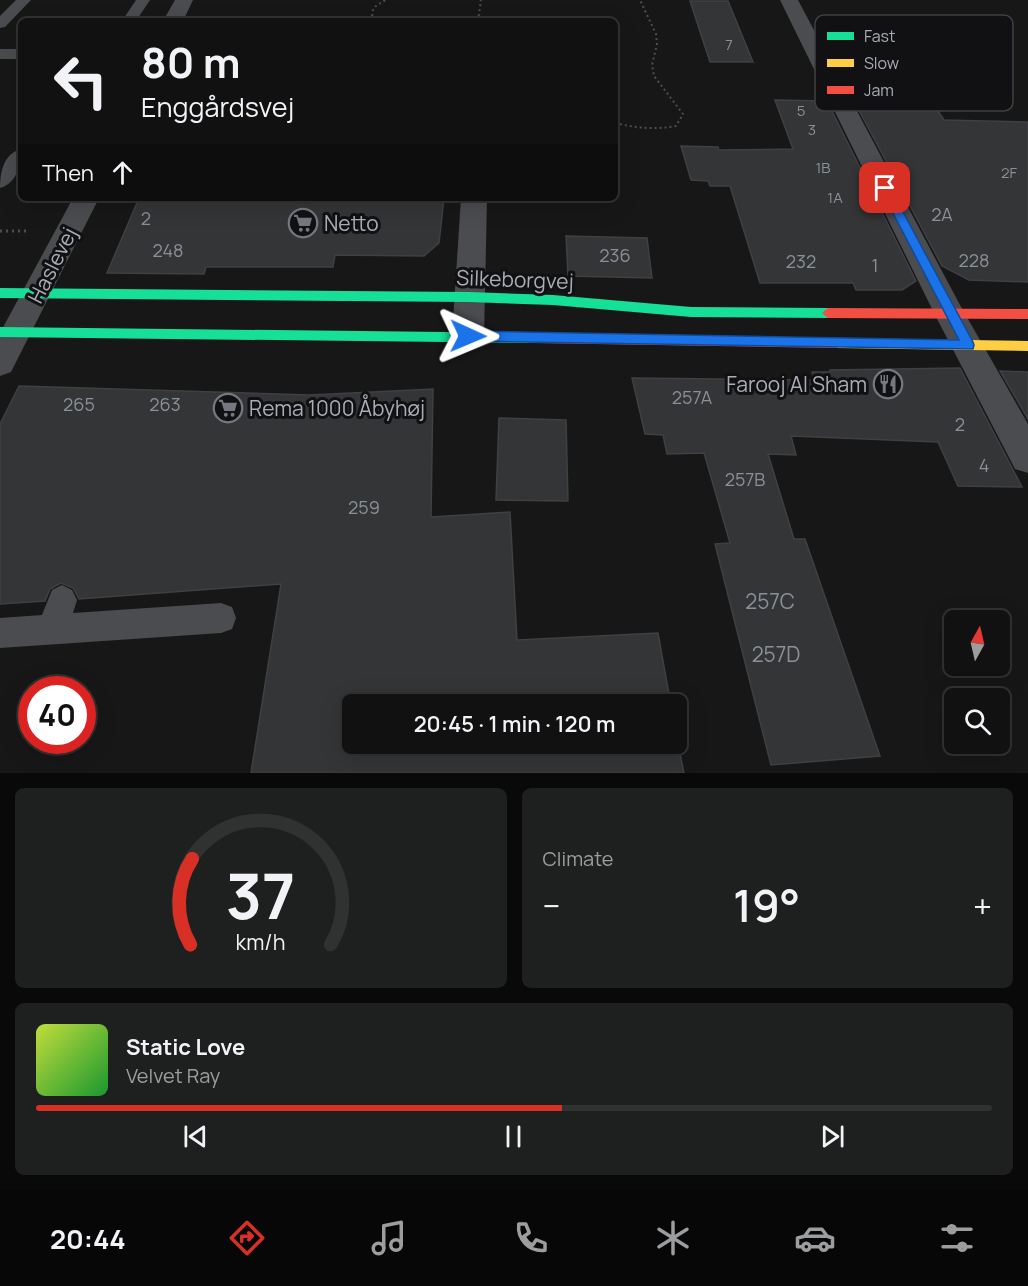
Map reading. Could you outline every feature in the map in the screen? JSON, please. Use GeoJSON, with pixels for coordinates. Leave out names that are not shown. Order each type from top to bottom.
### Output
{"type":"FeatureCollection","features":[{"type":"Feature","properties":{"kind":"street"},"geometry":{"type":"LineString","coordinates":[[175,18],[184,0]]}},
{"type":"Feature","properties":{"kind":"street"},"geometry":{"type":"LineString","coordinates":[[789,0],[815,51]]}},
{"type":"Feature","properties":{"kind":"street"},"geometry":{"type":"LineString","coordinates":[[846,111],[949,313],[1028,457]]}},
{"type":"Feature","properties":{"kind":"street","name":"Haslevej"},"geometry":{"type":"LineString","coordinates":[[0,363],[8,332],[37,293],[84,201]]}},
{"type":"Feature","properties":{"kind":"street"},"geometry":{"type":"LineString","coordinates":[[468,336],[474,201]]}},
{"type":"Feature","properties":{"kind":"street","name":"Silkeborgvej"},"geometry":{"type":"LineString","coordinates":[[0,293],[469,297],[553,300],[691,312],[1028,314]]}},
{"type":"Feature","properties":{"kind":"street"},"geometry":{"type":"LineString","coordinates":[[8,332],[468,336],[1028,346]]}},
{"type":"Feature","properties":{"kind":"lane"},"geometry":{"type":"LineString","coordinates":[[0,24],[24,0]]}},
{"type":"Feature","properties":{"kind":"lane"},"geometry":{"type":"LineString","coordinates":[[131,18],[143,0]]}},
{"type":"Feature","properties":{"kind":"lane"},"geometry":{"type":"LineString","coordinates":[[0,54],[18,54]]}},
{"type":"Feature","properties":{"kind":"lane"},"geometry":{"type":"LineString","coordinates":[[0,182],[18,159]]}},
{"type":"Feature","properties":{"kind":"lane"},"geometry":{"type":"LineString","coordinates":[[53,630],[63,600]]}},
{"type":"Feature","properties":{"kind":"lane"},"geometry":{"type":"LineString","coordinates":[[0,633],[221,618]]}},
{"type":"Feature","properties":{"kind":"path"},"geometry":{"type":"LineString","coordinates":[[373,18],[371,12],[374,6],[386,0]]}},
{"type":"Feature","properties":{"kind":"path"},"geometry":{"type":"LineString","coordinates":[[478,18],[481,0]]}},
{"type":"Feature","properties":{"kind":"path"},"geometry":{"type":"LineString","coordinates":[[618,124],[637,129],[659,130],[676,126],[683,114],[655,78],[651,62],[657,39],[642,11],[640,0]]}},
{"type":"Feature","properties":{"kind":"building"},"geometry":{"type":"Polygon","coordinates":[[[690,1],[728,1],[753,62],[710,62],[690,1]]]}},
{"type":"Feature","properties":{"kind":"building"},"geometry":{"type":"Polygon","coordinates":[[[775,100],[815,101],[815,111],[832,111],[916,281],[902,290],[856,290],[853,283],[760,283],[730,186],[710,186],[708,181],[691,180],[681,146],[718,147],[719,150],[793,149],[775,100]]]}},
{"type":"Feature","properties":{"kind":"building"},"geometry":{"type":"Polygon","coordinates":[[[859,111],[938,111],[944,120],[1028,122],[1028,282],[969,280],[942,266],[859,111]]]}},
{"type":"Feature","properties":{"kind":"building"},"geometry":{"type":"Polygon","coordinates":[[[138,201],[444,201],[439,243],[424,256],[335,255],[333,267],[206,267],[204,274],[107,273],[138,201]]]}},
{"type":"Feature","properties":{"kind":"building"},"geometry":{"type":"Polygon","coordinates":[[[566,236],[647,238],[652,278],[568,276],[566,236]]]}},
{"type":"Feature","properties":{"kind":"building"},"geometry":{"type":"Polygon","coordinates":[[[960,368],[1022,487],[958,486],[938,442],[791,436],[796,455],[768,454],[794,539],[805,539],[880,756],[771,765],[715,544],[730,543],[704,453],[667,454],[663,435],[645,434],[632,378],[814,380],[812,372],[830,372],[830,370],[960,368]]]}},
{"type":"Feature","properties":{"kind":"building"},"geometry":{"type":"Polygon","coordinates":[[[1000,371],[1028,372],[1028,419],[1000,371]]]}},
{"type":"Feature","properties":{"kind":"building"},"geometry":{"type":"Polygon","coordinates":[[[19,386],[310,395],[433,389],[431,517],[510,512],[517,640],[658,633],[669,694],[342,694],[342,754],[680,754],[684,773],[251,773],[281,584],[79,599],[73,588],[61,583],[50,589],[45,601],[0,604],[0,424],[19,386]]]}},
{"type":"Feature","properties":{"kind":"building"},"geometry":{"type":"Polygon","coordinates":[[[499,418],[566,420],[568,501],[496,500],[499,418]]]}},
{"type":"Feature","properties":{"kind":"traffic: fast"},"geometry":{"type":"LineString","coordinates":[[0,293],[469,297],[553,300],[691,312],[828,313]]}},
{"type":"Feature","properties":{"kind":"traffic: fast"},"geometry":{"type":"LineString","coordinates":[[0,332],[533,338]]}},
{"type":"Feature","properties":{"kind":"traffic: slow"},"geometry":{"type":"LineString","coordinates":[[837,343],[1028,346]]}},
{"type":"Feature","properties":{"kind":"traffic: jam"},"geometry":{"type":"LineString","coordinates":[[828,313],[1028,314]]}},
{"type":"Feature","properties":{"kind":"traffic: jam"},"geometry":{"type":"LineString","coordinates":[[533,338],[837,343]]}},
{"type":"Feature","properties":{"kind":"place","name":"Netto"},"geometry":{"type":"Point","coordinates":[303,223]}},
{"type":"Feature","properties":{"kind":"place","name":"Farooj Al Sham"},"geometry":{"type":"Point","coordinates":[888,384]}},
{"type":"Feature","properties":{"kind":"place","name":"Rema 1000 Åbyhøj"},"geometry":{"type":"Point","coordinates":[228,408]}},
{"type":"Feature","properties":{"kind":"route"},"geometry":{"type":"LineString","coordinates":[[468,336],[968,345],[949,313],[885,188]]}}]}
